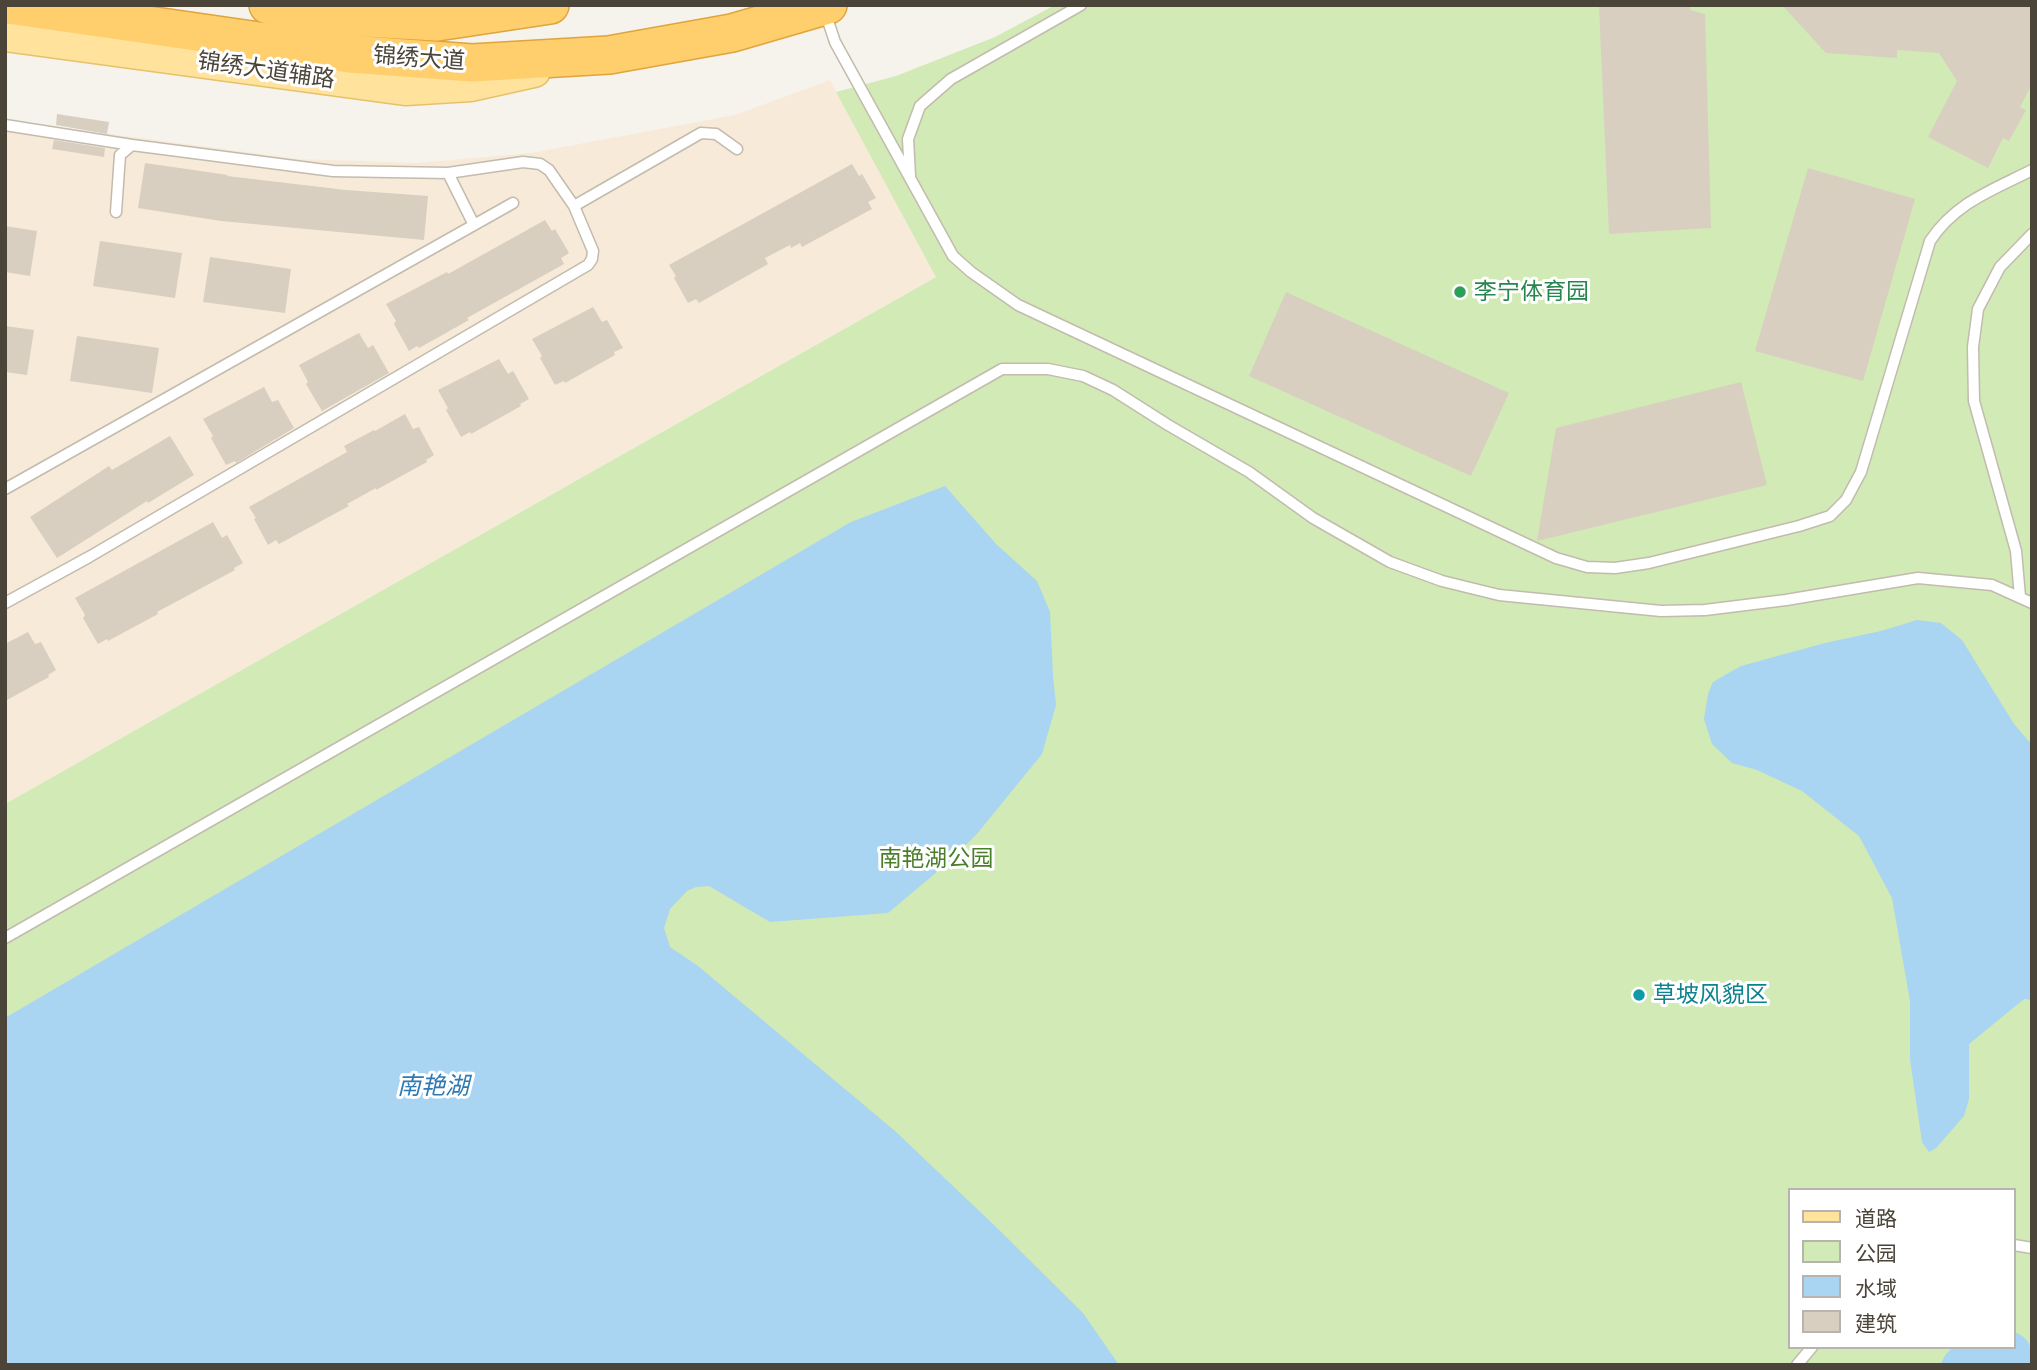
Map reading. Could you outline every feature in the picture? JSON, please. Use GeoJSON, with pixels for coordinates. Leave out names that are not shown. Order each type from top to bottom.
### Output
{"type":"FeatureCollection","features":[{"type":"Feature","properties":{"kind":"highway","name":"锦绣大道"},"geometry":{"type":"LineString","coordinates":[[8,5],[349,54],[472,63],[609,55],[732,33],[826,6]]}},
{"type":"Feature","properties":{"kind":"highway","name":"锦绣大道"},"geometry":{"type":"LineString","coordinates":[[268,5],[349,17],[437,22],[550,5]]}},
{"type":"Feature","properties":{"kind":"main road"},"geometry":{"type":"LineString","coordinates":[[537,5],[543,6]]}},
{"type":"Feature","properties":{"kind":"main road","name":"锦绣大道辅路"},"geometry":{"type":"LineString","coordinates":[[5,35],[405,89],[471,85],[609,55]]}},
{"type":"Feature","properties":{"kind":"lane"},"geometry":{"type":"LineString","coordinates":[[910,180],[908,139],[920,106],[951,79],[1081,5]]}},
{"type":"Feature","properties":{"kind":"lane"},"geometry":{"type":"LineString","coordinates":[[826,6],[835,42],[910,180],[953,256],[971,272],[1018,305],[1556,558],[1587,566],[1615,568],[1649,563],[1830,516],[1846,500],[1861,472],[1930,240],[1939,227],[1961,206],[2032,170]]}},
{"type":"Feature","properties":{"kind":"lane"},"geometry":{"type":"LineString","coordinates":[[5,125],[132,145],[333,170],[448,173],[510,163],[540,164],[549,170],[573,206],[593,251],[588,265],[89,557],[5,603]]}},
{"type":"Feature","properties":{"kind":"lane"},"geometry":{"type":"LineString","coordinates":[[573,206],[701,133],[716,134],[737,149]]}},
{"type":"Feature","properties":{"kind":"lane"},"geometry":{"type":"LineString","coordinates":[[116,212],[120,155],[132,145]]}},
{"type":"Feature","properties":{"kind":"lane"},"geometry":{"type":"LineString","coordinates":[[448,173],[474,225]]}},
{"type":"Feature","properties":{"kind":"lane"},"geometry":{"type":"LineString","coordinates":[[5,489],[513,203]]}},
{"type":"Feature","properties":{"kind":"lane"},"geometry":{"type":"LineString","coordinates":[[2020,597],[2016,551],[1974,401],[1973,346],[1978,309],[2000,267],[2032,234]]}},
{"type":"Feature","properties":{"kind":"lane"},"geometry":{"type":"LineString","coordinates":[[5,938],[1002,369],[1048,369],[1083,376],[1113,390],[1249,472],[1312,518],[1390,562],[1442,581],[1499,595],[1661,611],[1705,610],[1786,600],[1918,578],[1992,585],[2032,603]]}},
{"type":"Feature","properties":{"kind":"lane"},"geometry":{"type":"LineString","coordinates":[[1797,1365],[1810,1349]]}},
{"type":"Feature","properties":{"kind":"shaded area"},"geometry":{"type":"Polygon","coordinates":[[[830,80],[937,276],[5,804],[5,120],[298,159],[417,163],[531,153],[735,115],[830,80]]]}},
{"type":"Feature","properties":{"kind":"green space","name":"南艳湖公园"},"geometry":{"type":"Polygon","coordinates":[[[1055,5],[2032,5],[2032,1365],[5,1365],[5,804],[936,277],[836,92],[896,76],[995,37],[1055,5]]]}},
{"type":"Feature","properties":{"kind":"water","name":"南艳湖"},"geometry":{"type":"Polygon","coordinates":[[[945,486],[996,544],[1037,581],[1050,612],[1056,705],[1042,754],[976,835],[888,913],[770,922],[709,886],[687,891],[670,909],[664,928],[670,947],[698,966],[895,1131],[995,1226],[1083,1313],[1119,1365],[5,1365],[5,1018],[851,522],[945,486]]]}},
{"type":"Feature","properties":{"kind":"water"},"geometry":{"type":"Polygon","coordinates":[[[1917,620],[1941,623],[1962,640],[2014,724],[2032,745],[2032,1000],[2024,999],[1969,1044],[1969,1099],[1964,1116],[1936,1148],[1929,1152],[1922,1142],[1910,1059],[1910,1001],[1892,898],[1859,836],[1802,791],[1757,770],[1732,763],[1712,744],[1704,719],[1713,682],[1741,666],[1917,620]]]}},
{"type":"Feature","properties":{"kind":"water"},"geometry":{"type":"Polygon","coordinates":[[[2016,1333],[2024,1337],[2029,1345],[2032,1365],[1940,1365],[1951,1349],[2016,1349],[2016,1333]]]}},
{"type":"Feature","properties":{"kind":"building"},"geometry":{"type":"Polygon","coordinates":[[[1599,5],[1690,5],[1690,10],[1705,14],[1711,228],[1609,234],[1599,5]]]}},
{"type":"Feature","properties":{"kind":"building"},"geometry":{"type":"Polygon","coordinates":[[[1782,5],[2032,5],[2032,84],[2020,107],[2026,110],[2009,141],[2003,138],[1988,168],[1928,137],[1957,81],[1939,53],[1897,50],[1897,58],[1826,53],[1782,5]]]}},
{"type":"Feature","properties":{"kind":"building"},"geometry":{"type":"Polygon","coordinates":[[[57,114],[109,122],[107,134],[56,125],[57,114]]]}},
{"type":"Feature","properties":{"kind":"building"},"geometry":{"type":"Polygon","coordinates":[[[54,140],[105,148],[104,157],[52,149],[54,140]]]}},
{"type":"Feature","properties":{"kind":"building"},"geometry":{"type":"Polygon","coordinates":[[[145,163],[346,190],[428,196],[424,240],[221,221],[138,208],[145,163]]]}},
{"type":"Feature","properties":{"kind":"building"},"geometry":{"type":"Polygon","coordinates":[[[852,164],[859,176],[862,174],[876,198],[868,202],[872,209],[802,247],[800,243],[791,248],[790,245],[765,258],[768,264],[699,303],[696,299],[688,303],[669,265],[852,164]]]}},
{"type":"Feature","properties":{"kind":"building"},"geometry":{"type":"Polygon","coordinates":[[[1808,168],[1915,199],[1863,381],[1755,351],[1808,168]]]}},
{"type":"Feature","properties":{"kind":"building"},"geometry":{"type":"Polygon","coordinates":[[[545,220],[552,231],[555,229],[569,253],[561,258],[564,264],[467,318],[469,320],[409,351],[386,304],[447,272],[448,274],[545,220]]]}},
{"type":"Feature","properties":{"kind":"building"},"geometry":{"type":"Polygon","coordinates":[[[5,226],[37,231],[30,276],[5,272],[5,226]]]}},
{"type":"Feature","properties":{"kind":"building"},"geometry":{"type":"Polygon","coordinates":[[[100,241],[182,253],[175,298],[93,286],[100,241]]]}},
{"type":"Feature","properties":{"kind":"building"},"geometry":{"type":"Polygon","coordinates":[[[210,257],[291,269],[285,313],[203,302],[210,257]]]}},
{"type":"Feature","properties":{"kind":"building"},"geometry":{"type":"Polygon","coordinates":[[[1286,292],[1509,393],[1471,476],[1249,376],[1286,292]]]}},
{"type":"Feature","properties":{"kind":"building"},"geometry":{"type":"Polygon","coordinates":[[[593,307],[602,322],[607,320],[623,348],[565,383],[564,381],[555,385],[532,339],[593,307]]]}},
{"type":"Feature","properties":{"kind":"building"},"geometry":{"type":"Polygon","coordinates":[[[5,326],[34,330],[27,375],[5,372],[5,326]]]}},
{"type":"Feature","properties":{"kind":"building"},"geometry":{"type":"Polygon","coordinates":[[[359,333],[368,348],[373,345],[389,373],[322,411],[306,384],[308,382],[299,365],[359,333]]]}},
{"type":"Feature","properties":{"kind":"building"},"geometry":{"type":"Polygon","coordinates":[[[77,336],[159,348],[152,393],[70,381],[77,336]]]}},
{"type":"Feature","properties":{"kind":"building"},"geometry":{"type":"Polygon","coordinates":[[[499,359],[508,374],[513,371],[529,399],[471,434],[470,432],[461,437],[438,390],[499,359]]]}},
{"type":"Feature","properties":{"kind":"building"},"geometry":{"type":"Polygon","coordinates":[[[1741,382],[1767,485],[1537,541],[1556,428],[1741,382]]]}},
{"type":"Feature","properties":{"kind":"building"},"geometry":{"type":"Polygon","coordinates":[[[264,387],[272,402],[278,400],[294,428],[236,463],[235,461],[226,465],[203,419],[264,387]]]}},
{"type":"Feature","properties":{"kind":"building"},"geometry":{"type":"Polygon","coordinates":[[[405,414],[413,429],[419,427],[434,455],[426,460],[427,462],[279,544],[276,540],[268,545],[249,507],[347,452],[344,446],[405,414]]]}},
{"type":"Feature","properties":{"kind":"building"},"geometry":{"type":"Polygon","coordinates":[[[170,436],[194,475],[148,503],[147,501],[57,558],[30,517],[109,466],[112,470],[170,436]]]}},
{"type":"Feature","properties":{"kind":"building"},"geometry":{"type":"Polygon","coordinates":[[[213,522],[222,538],[227,535],[243,563],[234,568],[235,570],[157,612],[158,614],[98,644],[75,598],[213,522]]]}},
{"type":"Feature","properties":{"kind":"building"},"geometry":{"type":"Polygon","coordinates":[[[28,632],[35,644],[41,642],[56,670],[48,675],[49,677],[5,701],[5,644],[28,632]]]}},
{"type":"Feature","properties":{"kind":"place","name":"李宁体育园"},"geometry":{"type":"Point","coordinates":[1460,292]}},
{"type":"Feature","properties":{"kind":"place","name":"草坡风貌区"},"geometry":{"type":"Point","coordinates":[1639,995]}}]}
